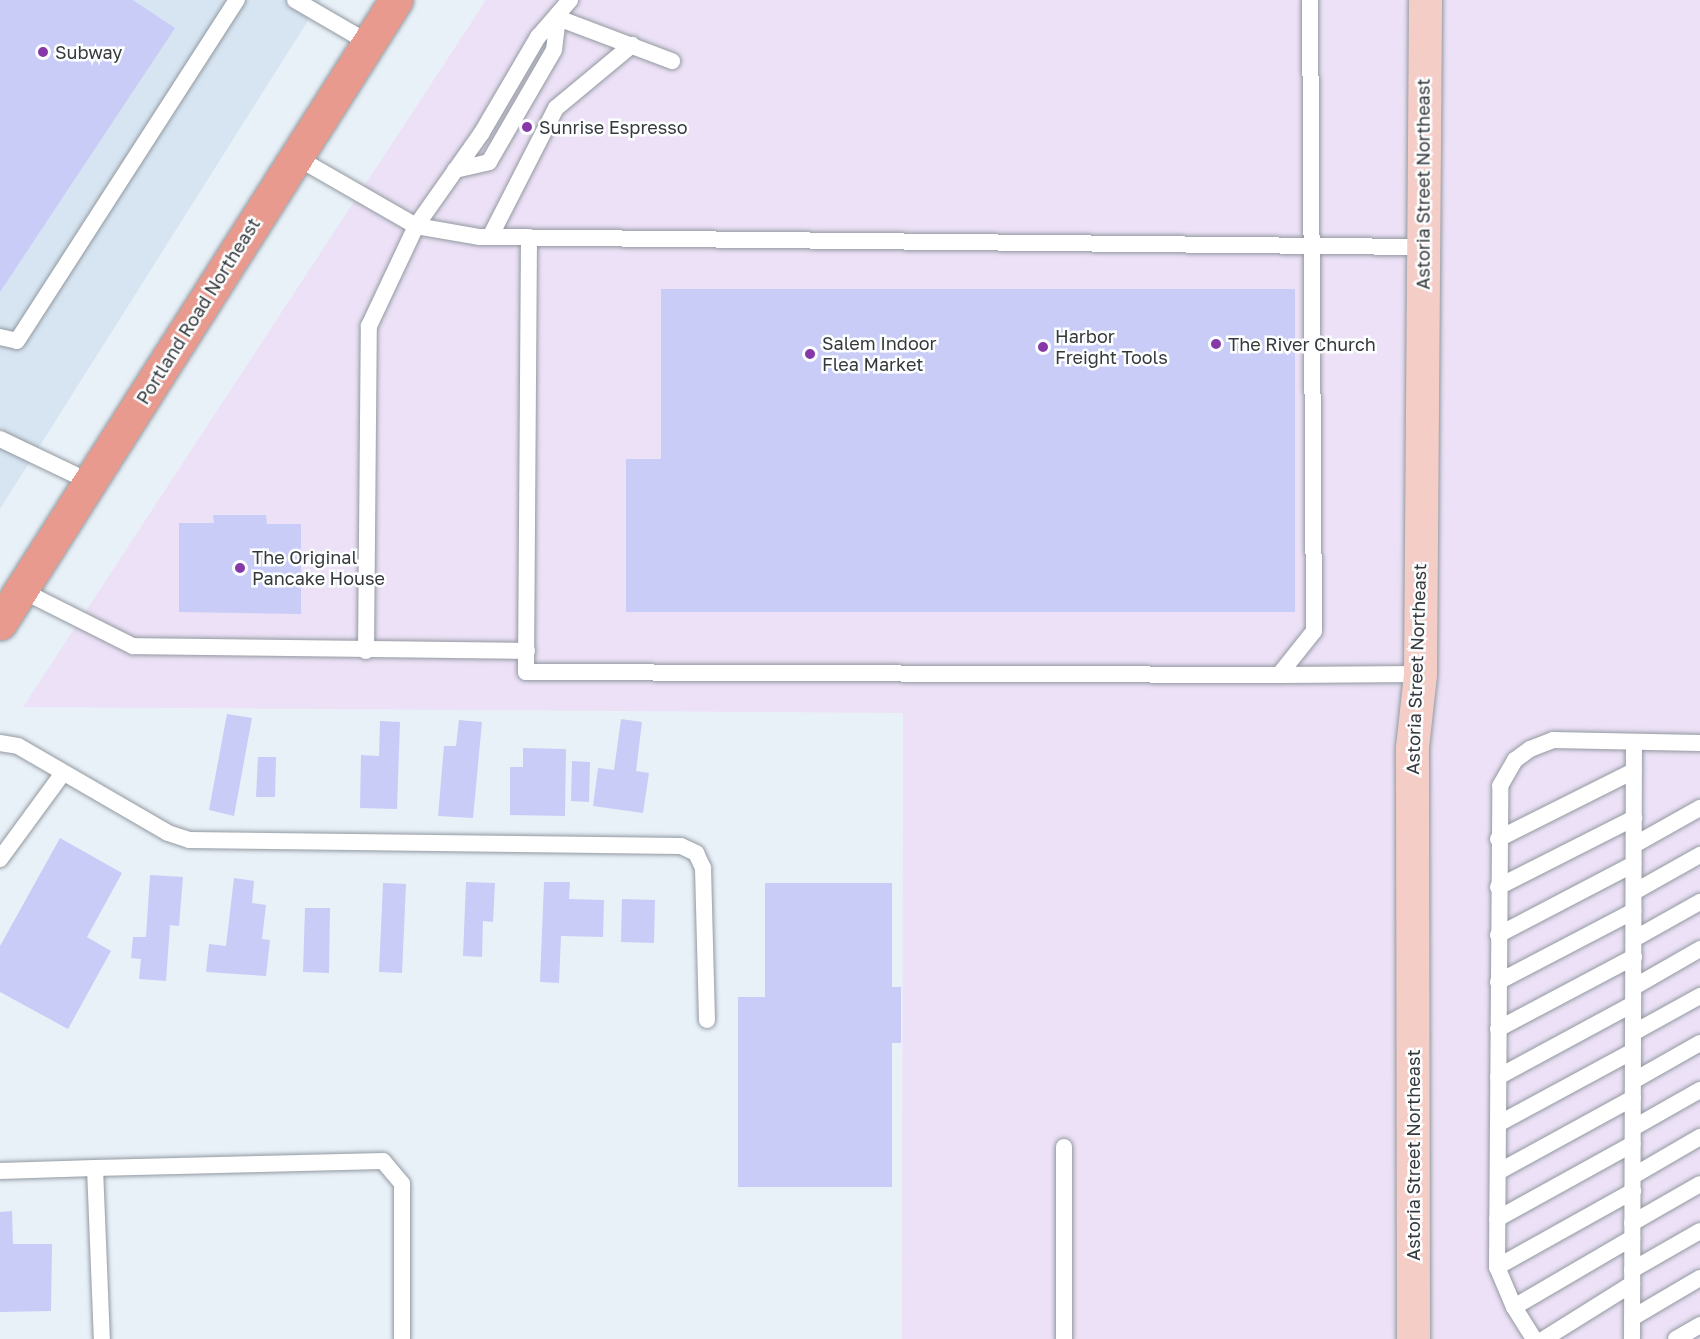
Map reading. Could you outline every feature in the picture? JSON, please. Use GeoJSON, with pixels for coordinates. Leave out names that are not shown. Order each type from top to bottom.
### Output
{"type":"FeatureCollection","features":[{"type":"Feature","properties":{"kind":"main road","name":"Portland Road Northeast"},"geometry":{"type":"LineString","coordinates":[[0,623],[396,0]]}},
{"type":"Feature","properties":{"kind":"street","name":"Astoria Street Northeast"},"geometry":{"type":"LineString","coordinates":[[1413,1339],[1412,747],[1420,674],[1425,0]]}},
{"type":"Feature","properties":{"kind":"lane"},"geometry":{"type":"LineString","coordinates":[[295,0],[369,43]]}},
{"type":"Feature","properties":{"kind":"lane"},"geometry":{"type":"LineString","coordinates":[[366,651],[369,326],[416,226],[455,170],[538,37],[558,18],[570,0]]}},
{"type":"Feature","properties":{"kind":"lane"},"geometry":{"type":"LineString","coordinates":[[1279,675],[1314,631],[1310,0]]}},
{"type":"Feature","properties":{"kind":"lane"},"geometry":{"type":"LineString","coordinates":[[0,337],[17,341],[235,1]]}},
{"type":"Feature","properties":{"kind":"lane"},"geometry":{"type":"LineString","coordinates":[[558,18],[672,61]]}},
{"type":"Feature","properties":{"kind":"lane"},"geometry":{"type":"LineString","coordinates":[[455,170],[489,162],[554,50],[558,18]]}},
{"type":"Feature","properties":{"kind":"lane"},"geometry":{"type":"LineString","coordinates":[[490,237],[556,108],[632,45]]}},
{"type":"Feature","properties":{"kind":"lane"},"geometry":{"type":"LineString","coordinates":[[296,157],[416,226],[490,237],[1423,248]]}},
{"type":"Feature","properties":{"kind":"lane"},"geometry":{"type":"LineString","coordinates":[[529,237],[526,672],[1420,674]]}},
{"type":"Feature","properties":{"kind":"lane"},"geometry":{"type":"LineString","coordinates":[[0,439],[90,482]]}},
{"type":"Feature","properties":{"kind":"lane"},"geometry":{"type":"LineString","coordinates":[[21,590],[133,646],[366,651],[527,651]]}},
{"type":"Feature","properties":{"kind":"lane"},"geometry":{"type":"LineString","coordinates":[[1534,1339],[1514,1307],[1497,1267],[1500,786],[1515,760],[1530,749],[1553,740],[1700,743]]}},
{"type":"Feature","properties":{"kind":"lane"},"geometry":{"type":"LineString","coordinates":[[0,743],[18,746],[168,833],[209,842],[681,846],[696,853],[703,868],[707,1020]]}},
{"type":"Feature","properties":{"kind":"lane"},"geometry":{"type":"LineString","coordinates":[[1632,1339],[1635,743]]}},
{"type":"Feature","properties":{"kind":"lane"},"geometry":{"type":"LineString","coordinates":[[1498,839],[1635,771]]}},
{"type":"Feature","properties":{"kind":"lane"},"geometry":{"type":"LineString","coordinates":[[0,859],[63,773]]}},
{"type":"Feature","properties":{"kind":"lane"},"geometry":{"type":"LineString","coordinates":[[1634,845],[1700,808]]}},
{"type":"Feature","properties":{"kind":"lane"},"geometry":{"type":"LineString","coordinates":[[1498,887],[1634,818]]}},
{"type":"Feature","properties":{"kind":"lane"},"geometry":{"type":"LineString","coordinates":[[1634,892],[1700,855]]}},
{"type":"Feature","properties":{"kind":"lane"},"geometry":{"type":"LineString","coordinates":[[1498,934],[1634,864]]}},
{"type":"Feature","properties":{"kind":"lane"},"geometry":{"type":"LineString","coordinates":[[1634,939],[1700,902]]}},
{"type":"Feature","properties":{"kind":"lane"},"geometry":{"type":"LineString","coordinates":[[1498,982],[1634,911]]}},
{"type":"Feature","properties":{"kind":"lane"},"geometry":{"type":"LineString","coordinates":[[1634,987],[1700,949]]}},
{"type":"Feature","properties":{"kind":"lane"},"geometry":{"type":"LineString","coordinates":[[1498,1029],[1634,957]]}},
{"type":"Feature","properties":{"kind":"lane"},"geometry":{"type":"LineString","coordinates":[[1498,1124],[1633,1042],[1700,996]]}},
{"type":"Feature","properties":{"kind":"lane"},"geometry":{"type":"LineString","coordinates":[[1498,1077],[1633,1004]]}},
{"type":"Feature","properties":{"kind":"lane"},"geometry":{"type":"LineString","coordinates":[[1498,1172],[1633,1089],[1700,1043]]}},
{"type":"Feature","properties":{"kind":"lane"},"geometry":{"type":"LineString","coordinates":[[1497,1219],[1633,1136],[1700,1090]]}},
{"type":"Feature","properties":{"kind":"lane"},"geometry":{"type":"LineString","coordinates":[[1497,1267],[1633,1183],[1700,1137]]}},
{"type":"Feature","properties":{"kind":"lane"},"geometry":{"type":"LineString","coordinates":[[1064,1147],[1064,1339]]}},
{"type":"Feature","properties":{"kind":"lane"},"geometry":{"type":"LineString","coordinates":[[0,1171],[383,1161],[402,1184],[402,1339]]}},
{"type":"Feature","properties":{"kind":"lane"},"geometry":{"type":"LineString","coordinates":[[95,1168],[102,1339]]}},
{"type":"Feature","properties":{"kind":"lane"},"geometry":{"type":"LineString","coordinates":[[1514,1307],[1700,1184]]}},
{"type":"Feature","properties":{"kind":"lane"},"geometry":{"type":"LineString","coordinates":[[1544,1339],[1700,1231]]}},
{"type":"Feature","properties":{"kind":"lane"},"geometry":{"type":"LineString","coordinates":[[1632,1318],[1700,1278]]}},
{"type":"Feature","properties":{"kind":"lane"},"geometry":{"type":"LineString","coordinates":[[1676,1339],[1700,1325]]}},
{"type":"Feature","properties":{"kind":"shaded area"},"geometry":{"type":"Polygon","coordinates":[[[0,0],[321,0],[0,509],[0,0]]]}},
{"type":"Feature","properties":{"kind":"shaded area"},"geometry":{"type":"Polygon","coordinates":[[[486,0],[1700,0],[1700,1339],[902,1339],[903,713],[23,707],[486,0]]]}},
{"type":"Feature","properties":{"kind":"building"},"geometry":{"type":"Polygon","coordinates":[[[0,0],[133,0],[175,28],[0,292],[0,0]]]}},
{"type":"Feature","properties":{"kind":"building"},"geometry":{"type":"Polygon","coordinates":[[[661,289],[1295,289],[1295,612],[626,612],[626,459],[661,459],[661,289]]]}},
{"type":"Feature","properties":{"kind":"building","name":"The Original Pancake House"},"geometry":{"type":"Polygon","coordinates":[[[213,515],[266,515],[267,524],[301,524],[301,614],[179,612],[179,523],[214,523],[213,515]]]}},
{"type":"Feature","properties":{"kind":"building"},"geometry":{"type":"Polygon","coordinates":[[[227,714],[252,718],[234,816],[209,810],[227,714]]]}},
{"type":"Feature","properties":{"kind":"building"},"geometry":{"type":"Polygon","coordinates":[[[621,719],[642,722],[636,771],[649,773],[643,813],[593,806],[598,768],[614,770],[621,719]]]}},
{"type":"Feature","properties":{"kind":"building"},"geometry":{"type":"Polygon","coordinates":[[[459,720],[482,722],[473,818],[438,816],[444,746],[456,746],[459,720]]]}},
{"type":"Feature","properties":{"kind":"building"},"geometry":{"type":"Polygon","coordinates":[[[380,721],[400,722],[397,809],[360,808],[361,755],[379,756],[380,721]]]}},
{"type":"Feature","properties":{"kind":"building"},"geometry":{"type":"Polygon","coordinates":[[[523,748],[566,749],[565,816],[510,815],[510,767],[523,767],[523,748]]]}},
{"type":"Feature","properties":{"kind":"building"},"geometry":{"type":"Polygon","coordinates":[[[258,757],[276,757],[275,797],[256,797],[258,757]]]}},
{"type":"Feature","properties":{"kind":"building"},"geometry":{"type":"Polygon","coordinates":[[[572,761],[590,762],[589,802],[571,801],[572,761]]]}},
{"type":"Feature","properties":{"kind":"building"},"geometry":{"type":"Polygon","coordinates":[[[60,838],[122,873],[87,937],[111,951],[68,1029],[0,992],[0,946],[60,838]]]}},
{"type":"Feature","properties":{"kind":"building"},"geometry":{"type":"Polygon","coordinates":[[[150,875],[183,877],[179,926],[170,925],[166,981],[139,979],[141,959],[131,958],[133,937],[146,937],[150,875]]]}},
{"type":"Feature","properties":{"kind":"building"},"geometry":{"type":"Polygon","coordinates":[[[234,878],[254,881],[252,903],[266,905],[262,939],[270,940],[266,976],[206,972],[209,944],[226,946],[234,878]]]}},
{"type":"Feature","properties":{"kind":"building"},"geometry":{"type":"Polygon","coordinates":[[[466,882],[495,883],[493,922],[483,921],[482,957],[463,956],[466,882]]]}},
{"type":"Feature","properties":{"kind":"building"},"geometry":{"type":"Polygon","coordinates":[[[544,882],[570,882],[569,899],[604,900],[603,937],[561,936],[559,983],[540,982],[544,882]]]}},
{"type":"Feature","properties":{"kind":"building"},"geometry":{"type":"Polygon","coordinates":[[[383,883],[406,884],[402,973],[379,972],[383,883]]]}},
{"type":"Feature","properties":{"kind":"building"},"geometry":{"type":"Polygon","coordinates":[[[765,883],[892,883],[892,987],[901,987],[901,1043],[892,1043],[892,1187],[738,1187],[738,997],[765,997],[765,883]]]}},
{"type":"Feature","properties":{"kind":"building"},"geometry":{"type":"Polygon","coordinates":[[[622,899],[655,900],[654,943],[621,942],[622,899]]]}},
{"type":"Feature","properties":{"kind":"building"},"geometry":{"type":"Polygon","coordinates":[[[305,908],[330,908],[329,973],[303,972],[305,908]]]}},
{"type":"Feature","properties":{"kind":"building"},"geometry":{"type":"Polygon","coordinates":[[[12,1211],[13,1244],[52,1244],[51,1311],[0,1312],[0,1212],[12,1211]]]}},
{"type":"Feature","properties":{"kind":"place","name":"Subway"},"geometry":{"type":"Point","coordinates":[43,52]}},
{"type":"Feature","properties":{"kind":"place","name":"Sunrise Espresso"},"geometry":{"type":"Point","coordinates":[527,127]}},
{"type":"Feature","properties":{"kind":"place","name":"The River Church"},"geometry":{"type":"Point","coordinates":[1216,344]}},
{"type":"Feature","properties":{"kind":"place","name":"Harbor Freight Tools"},"geometry":{"type":"Point","coordinates":[1043,347]}},
{"type":"Feature","properties":{"kind":"place","name":"Salem Indoor Flea Market"},"geometry":{"type":"Point","coordinates":[810,354]}},
{"type":"Feature","properties":{"kind":"place","name":"The Original Pancake House"},"geometry":{"type":"Point","coordinates":[240,568]}}]}
